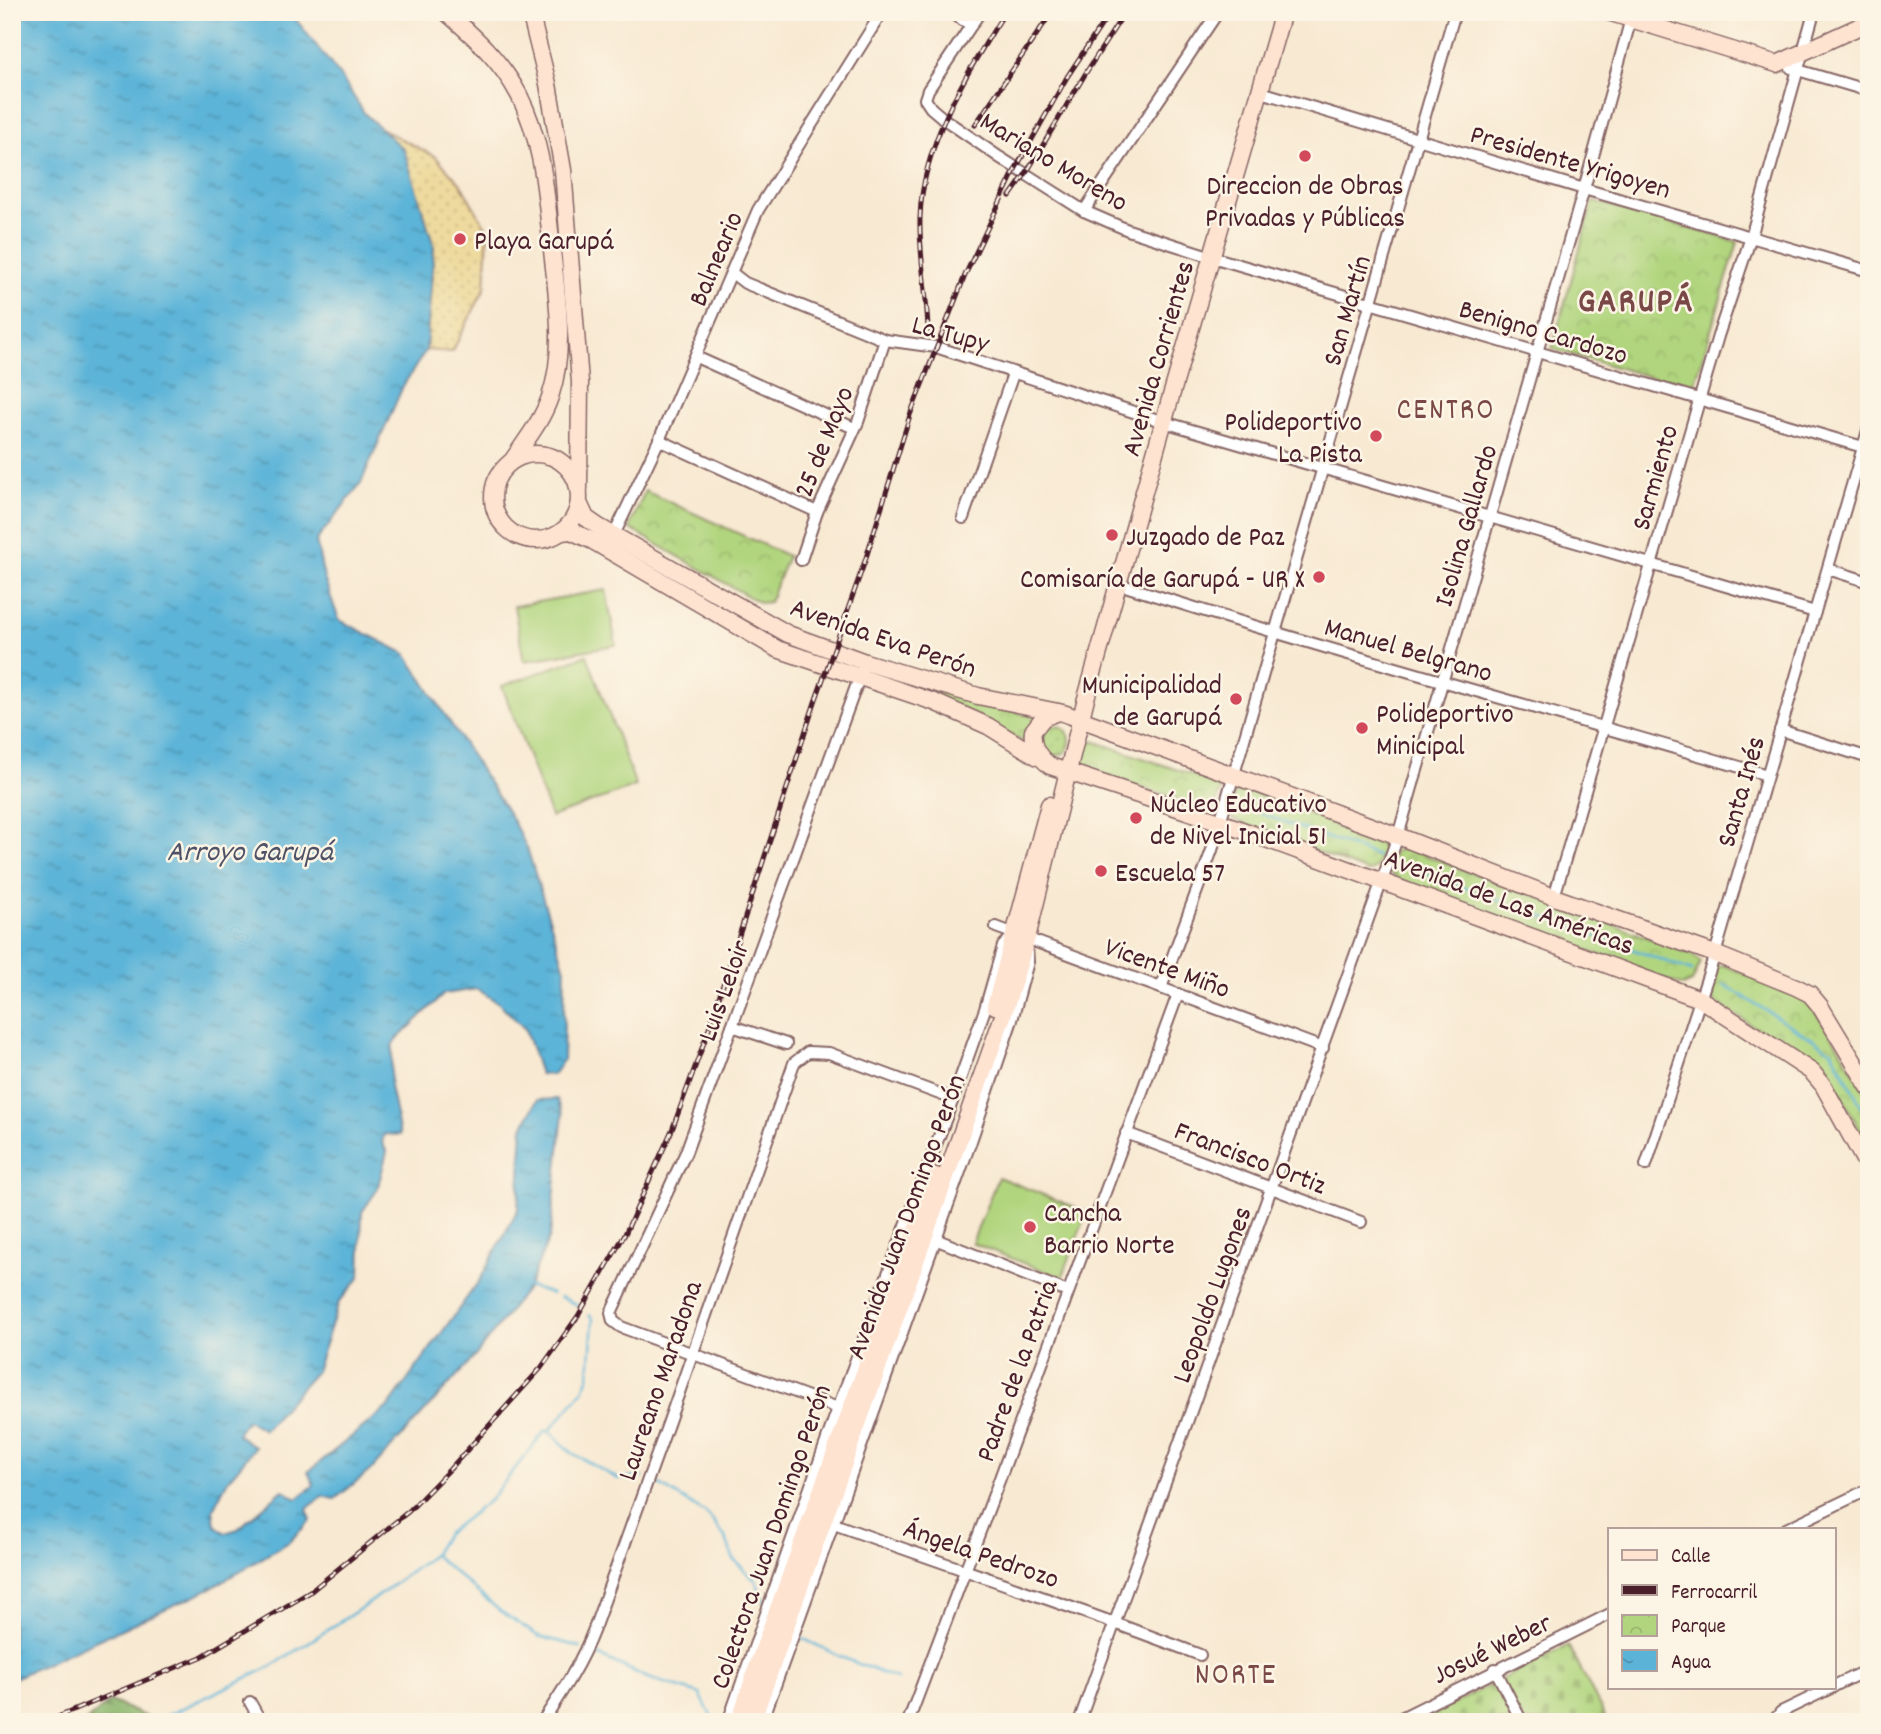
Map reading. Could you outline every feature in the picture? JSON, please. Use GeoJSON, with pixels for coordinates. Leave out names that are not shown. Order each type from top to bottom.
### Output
{"type":"FeatureCollection","features":[{"type":"Feature","properties":{"kind":"main road"},"geometry":{"type":"LineString","coordinates":[[446,12],[505,70],[536,136],[543,164],[559,314],[557,361],[546,409],[512,461],[502,470],[493,494],[499,519],[509,530],[521,537],[535,540],[546,539],[561,532],[575,516],[579,496],[580,382],[563,170],[548,84],[530,12]]}},
{"type":"Feature","properties":{"kind":"main road","name":"Avenida Corrientes"},"geometry":{"type":"LineString","coordinates":[[1082,720],[1164,422],[1283,12]]}},
{"type":"Feature","properties":{"kind":"main road"},"geometry":{"type":"LineString","coordinates":[[1608,12],[1632,16],[1777,64],[1869,22]]}},
{"type":"Feature","properties":{"kind":"main road"},"geometry":{"type":"LineString","coordinates":[[512,461],[528,455],[547,455],[567,467],[579,496]]}},
{"type":"Feature","properties":{"kind":"main road","name":"Avenida Eva Perón"},"geometry":{"type":"LineString","coordinates":[[579,496],[586,517],[769,625],[822,647],[863,669],[988,726],[1063,770]]}},
{"type":"Feature","properties":{"kind":"main road","name":"Avenida Eva Perón"},"geometry":{"type":"LineString","coordinates":[[561,532],[571,531],[593,541],[777,649],[1058,712],[1082,720]]}},
{"type":"Feature","properties":{"kind":"main road"},"geometry":{"type":"LineString","coordinates":[[1041,758],[1032,738],[1033,731],[1043,718],[1058,712]]}},
{"type":"Feature","properties":{"kind":"main road","name":"Avenida Juan Domingo Perón"},"geometry":{"type":"LineString","coordinates":[[752,1722],[859,1416],[973,1106],[1021,936],[1063,770],[1082,720]]}},
{"type":"Feature","properties":{"kind":"main road","name":"Avenida de Las Américas"},"geometry":{"type":"LineString","coordinates":[[1082,720],[1398,836],[1554,897],[1715,954],[1810,994],[1869,1087]]}},
{"type":"Feature","properties":{"kind":"main road","name":"Avenida de Las Américas"},"geometry":{"type":"LineString","coordinates":[[1063,770],[1220,822],[1700,999],[1812,1072],[1824,1085],[1869,1168]]}},
{"type":"Feature","properties":{"kind":"main road","name":"Avenida Juan Domingo Perón"},"geometry":{"type":"LineString","coordinates":[[739,1722],[1021,936]]}},
{"type":"Feature","properties":{"kind":"street","name":"Balneario"},"geometry":{"type":"LineString","coordinates":[[614,535],[659,440],[758,210],[882,12]]}},
{"type":"Feature","properties":{"kind":"street"},"geometry":{"type":"LineString","coordinates":[[949,12],[971,25],[980,12]]}},
{"type":"Feature","properties":{"kind":"street"},"geometry":{"type":"LineString","coordinates":[[1084,211],[1218,12]]}},
{"type":"Feature","properties":{"kind":"street","name":"San Martín"},"geometry":{"type":"LineString","coordinates":[[1220,822],[1455,12]]}},
{"type":"Feature","properties":{"kind":"street","name":"Sarmiento"},"geometry":{"type":"LineString","coordinates":[[1554,897],[1699,399],[1751,237],[1814,12]]}},
{"type":"Feature","properties":{"kind":"street","name":"Isolina Gallardo"},"geometry":{"type":"LineString","coordinates":[[1383,881],[1490,517],[1632,16]]}},
{"type":"Feature","properties":{"kind":"street","name":"Mariano Moreno"},"geometry":{"type":"LineString","coordinates":[[971,25],[928,90],[925,99],[931,108],[1084,211],[1128,230],[1212,257]]}},
{"type":"Feature","properties":{"kind":"street"},"geometry":{"type":"LineString","coordinates":[[1777,64],[1869,91]]}},
{"type":"Feature","properties":{"kind":"street","name":"Presidente Yrigoyen"},"geometry":{"type":"LineString","coordinates":[[1261,92],[1869,271]]}},
{"type":"Feature","properties":{"kind":"street","name":"Benigno Cardozo"},"geometry":{"type":"LineString","coordinates":[[1212,257],[1863,447]]}},
{"type":"Feature","properties":{"kind":"street","name":"La Tupy"},"geometry":{"type":"LineString","coordinates":[[732,273],[745,283],[835,317],[885,340],[936,347],[1164,422],[1815,612]]}},
{"type":"Feature","properties":{"kind":"street","name":"25 de Mayo"},"geometry":{"type":"LineString","coordinates":[[801,560],[817,512],[854,428],[885,340]]}},
{"type":"Feature","properties":{"kind":"street"},"geometry":{"type":"LineString","coordinates":[[696,356],[854,428]]}},
{"type":"Feature","properties":{"kind":"street"},"geometry":{"type":"LineString","coordinates":[[963,518],[1013,374]]}},
{"type":"Feature","properties":{"kind":"street","name":"Santa Inés"},"geometry":{"type":"LineString","coordinates":[[1646,1165],[1715,954],[1869,427]]}},
{"type":"Feature","properties":{"kind":"street"},"geometry":{"type":"LineString","coordinates":[[659,440],[817,512]]}},
{"type":"Feature","properties":{"kind":"street"},"geometry":{"type":"LineString","coordinates":[[1828,569],[1869,582]]}},
{"type":"Feature","properties":{"kind":"street","name":"Manuel Belgrano"},"geometry":{"type":"LineString","coordinates":[[1119,584],[1442,683],[1767,775]]}},
{"type":"Feature","properties":{"kind":"street","name":"Luis Leloir"},"geometry":{"type":"LineString","coordinates":[[691,1354],[621,1328],[612,1321],[611,1313],[686,1152],[863,669]]}},
{"type":"Feature","properties":{"kind":"street"},"geometry":{"type":"LineString","coordinates":[[1780,730],[1869,758]]}},
{"type":"Feature","properties":{"kind":"street"},"geometry":{"type":"LineString","coordinates":[[1161,988],[1220,822]]}},
{"type":"Feature","properties":{"kind":"street","name":"Leopoldo Lugones"},"geometry":{"type":"LineString","coordinates":[[1079,1722],[1383,881]]}},
{"type":"Feature","properties":{"kind":"street","name":"Vicente Miño"},"geometry":{"type":"LineString","coordinates":[[996,927],[1323,1048]]}},
{"type":"Feature","properties":{"kind":"street","name":"Colectora Juan Domingo Perón"},"geometry":{"type":"LineString","coordinates":[[728,1722],[838,1408],[985,1009],[1003,946],[1021,936],[1028,962],[1012,1020],[762,1722]]}},
{"type":"Feature","properties":{"kind":"street","name":"Padre de la Patria"},"geometry":{"type":"LineString","coordinates":[[908,1722],[1178,994]]}},
{"type":"Feature","properties":{"kind":"street"},"geometry":{"type":"LineString","coordinates":[[733,1026],[786,1044]]}},
{"type":"Feature","properties":{"kind":"street","name":"Laureano Maradona"},"geometry":{"type":"LineString","coordinates":[[542,1722],[585,1652],[794,1063],[808,1052],[829,1053],[953,1099]]}},
{"type":"Feature","properties":{"kind":"street","name":"Francisco Ortiz"},"geometry":{"type":"LineString","coordinates":[[1126,1133],[1361,1222]]}},
{"type":"Feature","properties":{"kind":"street"},"geometry":{"type":"LineString","coordinates":[[935,1239],[1068,1292]]}},
{"type":"Feature","properties":{"kind":"street"},"geometry":{"type":"LineString","coordinates":[[691,1354],[838,1408]]}},
{"type":"Feature","properties":{"kind":"street"},"geometry":{"type":"LineString","coordinates":[[1788,1528],[1869,1489]]}},
{"type":"Feature","properties":{"kind":"street","name":"Ángela Pedrozo"},"geometry":{"type":"LineString","coordinates":[[834,1524],[965,1572],[1115,1622],[1200,1655]]}},
{"type":"Feature","properties":{"kind":"street","name":"Josué Weber"},"geometry":{"type":"LineString","coordinates":[[1393,1722],[1608,1615]]}},
{"type":"Feature","properties":{"kind":"street"},"geometry":{"type":"LineString","coordinates":[[1495,1669],[1522,1722]]}},
{"type":"Feature","properties":{"kind":"street"},"geometry":{"type":"LineString","coordinates":[[1836,1685],[1869,1669]]}},
{"type":"Feature","properties":{"kind":"street"},"geometry":{"type":"LineString","coordinates":[[1776,1722],[1781,1712],[1829,1688]]}},
{"type":"Feature","properties":{"kind":"street"},"geometry":{"type":"LineString","coordinates":[[250,1702],[261,1722]]}},
{"type":"Feature","properties":{"kind":"green space"},"geometry":{"type":"Polygon","coordinates":[[[1593,201],[1738,242],[1693,389],[1552,349],[1593,201]]]}},
{"type":"Feature","properties":{"kind":"green space"},"geometry":{"type":"Polygon","coordinates":[[[645,491],[788,556],[769,602],[760,603],[629,528],[645,491]]]}},
{"type":"Feature","properties":{"kind":"green space"},"geometry":{"type":"Polygon","coordinates":[[[606,590],[616,645],[524,661],[514,606],[606,590]]]}},
{"type":"Feature","properties":{"kind":"green space"},"geometry":{"type":"Polygon","coordinates":[[[587,655],[636,786],[551,817],[502,686],[587,655]]]}},
{"type":"Feature","properties":{"kind":"green space"},"geometry":{"type":"Polygon","coordinates":[[[890,675],[1037,718],[1027,743],[888,681],[887,677],[890,675]]]}},
{"type":"Feature","properties":{"kind":"green space"},"geometry":{"type":"Polygon","coordinates":[[[1055,726],[1066,730],[1070,741],[1066,752],[1055,756],[1044,752],[1040,741],[1044,730],[1055,726]]]}},
{"type":"Feature","properties":{"kind":"green space"},"geometry":{"type":"Polygon","coordinates":[[[1087,739],[1222,785],[1214,811],[1078,767],[1087,739]]]}},
{"type":"Feature","properties":{"kind":"green space"},"geometry":{"type":"Polygon","coordinates":[[[1243,789],[1376,839],[1384,849],[1376,868],[1368,872],[1233,819],[1230,810],[1235,792],[1243,789]]]}},
{"type":"Feature","properties":{"kind":"green space"},"geometry":{"type":"Polygon","coordinates":[[[1406,848],[1690,953],[1701,962],[1692,982],[1683,986],[1397,880],[1389,871],[1394,851],[1406,848]]]}},
{"type":"Feature","properties":{"kind":"green space"},"geometry":{"type":"Polygon","coordinates":[[[1723,965],[1804,998],[1829,1031],[1869,1097],[1869,1138],[1861,1132],[1831,1075],[1710,999],[1706,991],[1716,967],[1723,965]]]}},
{"type":"Feature","properties":{"kind":"green space","name":"Cancha Barrio Norte"},"geometry":{"type":"Polygon","coordinates":[[[998,1177],[1087,1212],[1062,1278],[972,1243],[998,1177]]]}},
{"type":"Feature","properties":{"kind":"green space"},"geometry":{"type":"Polygon","coordinates":[[[1568,1645],[1608,1722],[1418,1722],[1568,1645]]]}},
{"type":"Feature","properties":{"kind":"green space"},"geometry":{"type":"Polygon","coordinates":[[[110,1701],[158,1722],[86,1722],[110,1701]]]}},
{"type":"Feature","properties":{"kind":"sand","name":"Playa Garupá"},"geometry":{"type":"Polygon","coordinates":[[[382,129],[436,157],[460,183],[488,231],[485,288],[452,352],[426,350],[434,246],[382,129]]]}},
{"type":"Feature","properties":{"kind":"water","name":"Arroyo Garupá"},"geometry":{"type":"Polygon","coordinates":[[[12,12],[290,12],[341,77],[365,114],[404,150],[434,246],[426,350],[403,386],[361,483],[316,541],[324,578],[339,620],[406,654],[509,814],[527,848],[565,969],[563,1060],[553,1075],[540,1074],[525,1029],[500,1004],[477,989],[444,994],[393,1043],[390,1086],[400,1135],[384,1134],[382,1143],[387,1152],[377,1190],[362,1212],[360,1277],[339,1302],[316,1371],[264,1430],[247,1420],[237,1434],[255,1447],[228,1480],[213,1509],[215,1525],[225,1533],[238,1529],[283,1490],[297,1499],[314,1485],[308,1472],[389,1406],[481,1278],[518,1209],[523,1127],[537,1100],[557,1099],[563,1114],[550,1236],[528,1287],[476,1355],[372,1469],[335,1499],[322,1496],[307,1509],[311,1520],[289,1542],[213,1587],[12,1679],[12,12]]]}},
{"type":"Feature","properties":{"kind":"waterway"},"geometry":{"type":"LineString","coordinates":[[1251,810],[1377,856]]}},
{"type":"Feature","properties":{"kind":"waterway"},"geometry":{"type":"LineString","coordinates":[[1405,866],[1692,971]]}},
{"type":"Feature","properties":{"kind":"waterway"},"geometry":{"type":"LineString","coordinates":[[1723,984],[1832,1051],[1865,1113]]}},
{"type":"Feature","properties":{"kind":"waterway"},"geometry":{"type":"LineString","coordinates":[[525,1285],[552,1294]]}},
{"type":"Feature","properties":{"kind":"waterway"},"geometry":{"type":"LineString","coordinates":[[560,1297],[578,1305]]}},
{"type":"Feature","properties":{"kind":"waterway"},"geometry":{"type":"LineString","coordinates":[[589,1315],[593,1319],[589,1376],[583,1391],[549,1431],[572,1453],[618,1479],[643,1477]]}},
{"type":"Feature","properties":{"kind":"waterway"},"geometry":{"type":"LineString","coordinates":[[153,1722],[272,1666],[372,1601],[434,1554],[446,1534],[490,1500],[545,1431],[549,1431]]}},
{"type":"Feature","properties":{"kind":"waterway"},"geometry":{"type":"LineString","coordinates":[[660,1485],[707,1514],[725,1537],[734,1560],[756,1581],[764,1602]]}},
{"type":"Feature","properties":{"kind":"waterway"},"geometry":{"type":"LineString","coordinates":[[434,1555],[500,1611],[538,1636],[580,1647]]}},
{"type":"Feature","properties":{"kind":"waterway"},"geometry":{"type":"LineString","coordinates":[[802,1638],[897,1679]]}},
{"type":"Feature","properties":{"kind":"waterway"},"geometry":{"type":"LineString","coordinates":[[598,1655],[648,1678],[700,1694],[714,1722]]}},
{"type":"Feature","properties":{"kind":"railway"},"geometry":{"type":"LineString","coordinates":[[928,330],[920,218],[929,163],[938,136],[962,84],[1005,12]]}},
{"type":"Feature","properties":{"kind":"railway"},"geometry":{"type":"LineString","coordinates":[[975,125],[1052,12]]}},
{"type":"Feature","properties":{"kind":"railway"},"geometry":{"type":"LineString","coordinates":[[46,1722],[201,1657],[310,1592],[409,1511],[450,1469],[541,1368],[578,1316],[625,1234],[672,1130],[706,1037],[815,702],[865,561],[910,415],[966,273],[1016,168],[1067,77],[1110,12]]}},
{"type":"Feature","properties":{"kind":"railway"},"geometry":{"type":"LineString","coordinates":[[1010,196],[1125,12]]}},
{"type":"Feature","properties":{"kind":"place","name":"Direccion de Obras Privadas y Públicas"},"geometry":{"type":"Point","coordinates":[1305,156]}},
{"type":"Feature","properties":{"kind":"place","name":"Playa Garupá"},"geometry":{"type":"Point","coordinates":[460,239]}},
{"type":"Feature","properties":{"kind":"place","name":"Polideportivo La Pista"},"geometry":{"type":"Point","coordinates":[1376,436]}},
{"type":"Feature","properties":{"kind":"place","name":"Juzgado de Paz"},"geometry":{"type":"Point","coordinates":[1112,535]}},
{"type":"Feature","properties":{"kind":"place","name":"Comisaría de Garupá - UR X"},"geometry":{"type":"Point","coordinates":[1319,577]}},
{"type":"Feature","properties":{"kind":"place","name":"Municipalidad de Garupá"},"geometry":{"type":"Point","coordinates":[1236,699]}},
{"type":"Feature","properties":{"kind":"place","name":"Polideportivo Minicipal"},"geometry":{"type":"Point","coordinates":[1362,728]}},
{"type":"Feature","properties":{"kind":"place","name":"Núcleo Educativo de Nivel Inicial 51"},"geometry":{"type":"Point","coordinates":[1136,818]}},
{"type":"Feature","properties":{"kind":"place","name":"Escuela 57"},"geometry":{"type":"Point","coordinates":[1101,871]}},
{"type":"Feature","properties":{"kind":"place","name":"Cancha Barrio Norte"},"geometry":{"type":"Point","coordinates":[1030,1227]}},
{"type":"Feature","properties":{"kind":"district","name":"GARUPÁ"},"geometry":{"type":"Point","coordinates":[1636,299]}},
{"type":"Feature","properties":{"kind":"district","name":"CENTRO"},"geometry":{"type":"Point","coordinates":[1446,408]}},
{"type":"Feature","properties":{"kind":"district","name":"NORTE"},"geometry":{"type":"Point","coordinates":[1236,1673]}}]}
